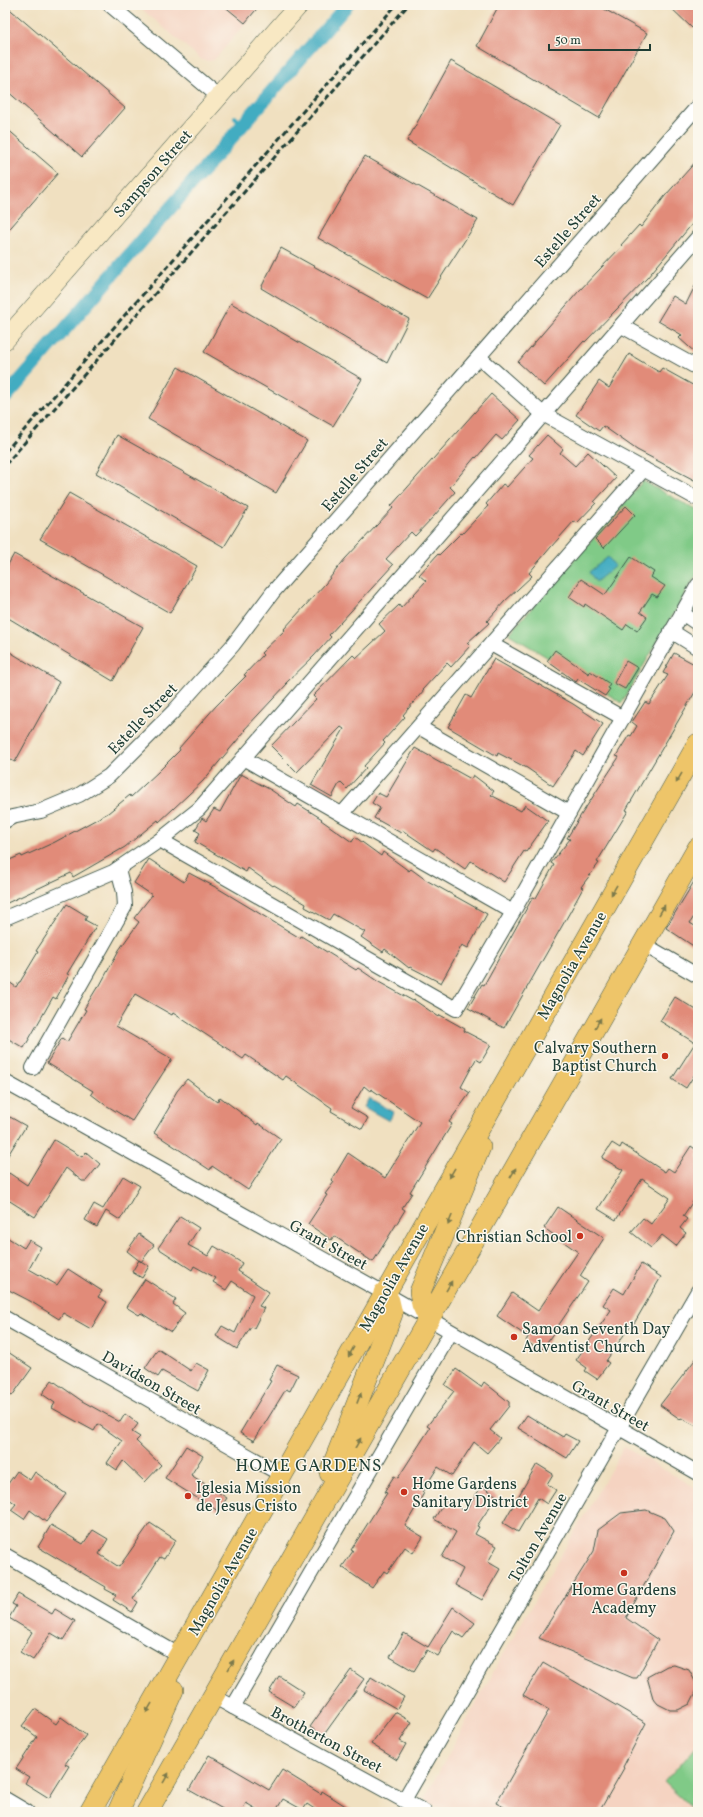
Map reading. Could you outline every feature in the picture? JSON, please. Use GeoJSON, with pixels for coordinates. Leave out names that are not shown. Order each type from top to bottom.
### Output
{"type":"FeatureCollection","features":[{"type":"Feature","properties":{"kind":"main road","name":"Magnolia Avenue"},"geometry":{"type":"LineString","coordinates":[[90,1812],[282,1476],[512,1067],[698,744]]}},
{"type":"Feature","properties":{"kind":"main road"},"geometry":{"type":"LineString","coordinates":[[147,1812],[698,848]]}},
{"type":"Feature","properties":{"kind":"main road"},"geometry":{"type":"LineString","coordinates":[[429,1320],[422,1304],[420,1292],[512,1067]]}},
{"type":"Feature","properties":{"kind":"main road"},"geometry":{"type":"LineString","coordinates":[[304,1538],[392,1314],[389,1301],[384,1293]]}},
{"type":"Feature","properties":{"kind":"main road"},"geometry":{"type":"LineString","coordinates":[[118,1812],[178,1678],[179,1655]]}},
{"type":"Feature","properties":{"kind":"street"},"geometry":{"type":"LineString","coordinates":[[110,5],[219,97]]}},
{"type":"Feature","properties":{"kind":"street","name":"Sampson Street"},"geometry":{"type":"LineString","coordinates":[[5,340],[299,5]]}},
{"type":"Feature","properties":{"kind":"street","name":"Estelle Street"},"geometry":{"type":"LineString","coordinates":[[5,821],[12,817],[41,811],[79,795],[109,776],[174,711],[233,645],[273,592],[698,106]]}},
{"type":"Feature","properties":{"kind":"street"},"geometry":{"type":"LineString","coordinates":[[5,918],[118,869],[160,840],[199,809],[698,238]]}},
{"type":"Feature","properties":{"kind":"street"},"geometry":{"type":"LineString","coordinates":[[622,326],[698,368]]}},
{"type":"Feature","properties":{"kind":"street"},"geometry":{"type":"LineString","coordinates":[[479,357],[543,414],[698,499]]}},
{"type":"Feature","properties":{"kind":"street"},"geometry":{"type":"LineString","coordinates":[[342,814],[644,469]]}},
{"type":"Feature","properties":{"kind":"street"},"geometry":{"type":"LineString","coordinates":[[160,840],[456,1009],[514,912],[698,585]]}},
{"type":"Feature","properties":{"kind":"street"},"geometry":{"type":"LineString","coordinates":[[682,613],[698,624]]}},
{"type":"Feature","properties":{"kind":"street"},"geometry":{"type":"LineString","coordinates":[[671,631],[698,648]]}},
{"type":"Feature","properties":{"kind":"street"},"geometry":{"type":"LineString","coordinates":[[491,644],[623,718]]}},
{"type":"Feature","properties":{"kind":"street"},"geometry":{"type":"LineString","coordinates":[[419,727],[569,813]]}},
{"type":"Feature","properties":{"kind":"street"},"geometry":{"type":"LineString","coordinates":[[243,758],[514,912]]}},
{"type":"Feature","properties":{"kind":"street"},"geometry":{"type":"LineString","coordinates":[[33,1068],[125,906],[124,892],[118,869]]}},
{"type":"Feature","properties":{"kind":"street"},"geometry":{"type":"LineString","coordinates":[[643,944],[698,976]]}},
{"type":"Feature","properties":{"kind":"street","name":"Grant Street"},"geometry":{"type":"LineString","coordinates":[[5,1082],[384,1293],[619,1430],[698,1473]]}},
{"type":"Feature","properties":{"kind":"street","name":"Tolton Avenue"},"geometry":{"type":"LineString","coordinates":[[404,1800],[698,1291]]}},
{"type":"Feature","properties":{"kind":"street","name":"Davidson Street"},"geometry":{"type":"LineString","coordinates":[[5,1318],[282,1476]]}},
{"type":"Feature","properties":{"kind":"street"},"geometry":{"type":"LineString","coordinates":[[232,1707],[451,1332]]}},
{"type":"Feature","properties":{"kind":"street"},"geometry":{"type":"LineString","coordinates":[[5,1555],[179,1655]]}},
{"type":"Feature","properties":{"kind":"street","name":"Brotherton Street"},"geometry":{"type":"LineString","coordinates":[[213,1696],[425,1812]]}},
{"type":"Feature","properties":{"kind":"street"},"geometry":{"type":"LineString","coordinates":[[5,1799],[27,1812]]}},
{"type":"Feature","properties":{"kind":"shaded area"},"geometry":{"type":"Polygon","coordinates":[[[137,5],[262,5],[214,60],[209,61],[202,60],[137,5]]]}},
{"type":"Feature","properties":{"kind":"shaded area","name":"Home Gardens Academy"},"geometry":{"type":"Polygon","coordinates":[[[624,1447],[698,1489],[698,1812],[446,1812],[424,1799],[501,1658],[624,1447]]]}},
{"type":"Feature","properties":{"kind":"green space"},"geometry":{"type":"Polygon","coordinates":[[[643,481],[698,511],[698,572],[622,703],[509,634],[643,481]]]}},
{"type":"Feature","properties":{"kind":"green space"},"geometry":{"type":"Polygon","coordinates":[[[698,1744],[698,1812],[696,1812],[664,1782],[698,1744]]]}},
{"type":"Feature","properties":{"kind":"water"},"geometry":{"type":"Polygon","coordinates":[[[608,557],[615,566],[596,582],[589,572],[608,557]]]}},
{"type":"Feature","properties":{"kind":"water"},"geometry":{"type":"Polygon","coordinates":[[[369,1098],[394,1112],[389,1121],[364,1107],[369,1098]]]}},
{"type":"Feature","properties":{"kind":"building"},"geometry":{"type":"Polygon","coordinates":[[[5,5],[125,108],[82,157],[5,89],[5,5]]]}},
{"type":"Feature","properties":{"kind":"building"},"geometry":{"type":"Polygon","coordinates":[[[223,5],[260,5],[245,23],[223,5]]]}},
{"type":"Feature","properties":{"kind":"building"},"geometry":{"type":"Polygon","coordinates":[[[499,5],[597,5],[647,33],[599,118],[477,46],[499,5]]]}},
{"type":"Feature","properties":{"kind":"building"},"geometry":{"type":"Polygon","coordinates":[[[668,5],[698,5],[698,22],[692,28],[668,5]]]}},
{"type":"Feature","properties":{"kind":"building"},"geometry":{"type":"Polygon","coordinates":[[[451,61],[560,125],[513,205],[407,141],[451,61]]]}},
{"type":"Feature","properties":{"kind":"building"},"geometry":{"type":"Polygon","coordinates":[[[5,127],[58,173],[5,234],[5,127]]]}},
{"type":"Feature","properties":{"kind":"building"},"geometry":{"type":"Polygon","coordinates":[[[365,156],[478,220],[427,299],[318,238],[365,156]]]}},
{"type":"Feature","properties":{"kind":"building"},"geometry":{"type":"Polygon","coordinates":[[[698,159],[698,217],[647,278],[585,342],[584,341],[544,386],[518,362],[578,292],[622,246],[621,245],[639,225],[641,227],[665,196],[698,159]]]}},
{"type":"Feature","properties":{"kind":"building"},"geometry":{"type":"Polygon","coordinates":[[[281,248],[409,319],[387,363],[261,288],[281,248]]]}},
{"type":"Feature","properties":{"kind":"building"},"geometry":{"type":"Polygon","coordinates":[[[698,280],[698,355],[679,338],[682,335],[658,321],[673,296],[686,304],[698,280]]]}},
{"type":"Feature","properties":{"kind":"building"},"geometry":{"type":"Polygon","coordinates":[[[231,303],[362,379],[333,426],[204,352],[231,303]]]}},
{"type":"Feature","properties":{"kind":"building"},"geometry":{"type":"Polygon","coordinates":[[[629,354],[659,372],[662,368],[698,388],[698,482],[637,450],[603,426],[599,431],[576,415],[599,381],[609,388],[629,354]]]}},
{"type":"Feature","properties":{"kind":"building"},"geometry":{"type":"Polygon","coordinates":[[[178,367],[307,441],[276,493],[148,419],[178,367]]]}},
{"type":"Feature","properties":{"kind":"building"},"geometry":{"type":"Polygon","coordinates":[[[491,394],[520,420],[502,440],[496,435],[476,458],[475,457],[450,487],[455,492],[415,536],[411,532],[386,559],[393,565],[329,635],[331,637],[314,656],[286,683],[287,684],[244,730],[245,731],[203,781],[159,822],[158,820],[125,847],[73,877],[71,873],[5,904],[5,862],[21,855],[22,857],[55,842],[108,813],[130,795],[131,797],[158,772],[180,750],[179,748],[216,706],[246,676],[244,675],[263,655],[261,653],[285,630],[284,629],[325,584],[345,559],[393,508],[391,506],[491,394]]]}},
{"type":"Feature","properties":{"kind":"building"},"geometry":{"type":"Polygon","coordinates":[[[117,435],[248,508],[224,547],[96,473],[117,435]]]}},
{"type":"Feature","properties":{"kind":"building"},"geometry":{"type":"Polygon","coordinates":[[[547,435],[563,449],[560,453],[575,466],[588,452],[616,478],[594,502],[596,503],[577,523],[574,521],[551,547],[529,573],[532,576],[505,601],[487,621],[489,623],[467,643],[470,646],[451,667],[447,663],[423,689],[424,690],[403,715],[405,717],[383,741],[385,743],[364,766],[366,768],[347,789],[340,782],[332,797],[311,785],[344,729],[341,727],[297,772],[271,746],[316,699],[313,696],[353,655],[356,658],[385,631],[379,624],[399,605],[401,608],[426,581],[419,575],[438,554],[439,555],[461,533],[462,534],[488,506],[486,504],[503,484],[507,487],[533,458],[529,455],[547,435]]]}},
{"type":"Feature","properties":{"kind":"building"},"geometry":{"type":"Polygon","coordinates":[[[69,493],[197,566],[170,613],[40,539],[69,493]]]}},
{"type":"Feature","properties":{"kind":"building"},"geometry":{"type":"Polygon","coordinates":[[[626,506],[635,515],[604,548],[595,539],[626,506]]]}},
{"type":"Feature","properties":{"kind":"building"},"geometry":{"type":"Polygon","coordinates":[[[14,554],[143,627],[113,681],[5,616],[5,570],[14,554]]]}},
{"type":"Feature","properties":{"kind":"building"},"geometry":{"type":"Polygon","coordinates":[[[631,557],[654,572],[651,577],[665,586],[657,597],[652,594],[640,612],[647,617],[637,631],[627,624],[623,630],[585,604],[584,607],[569,597],[581,579],[605,595],[631,557]]]}},
{"type":"Feature","properties":{"kind":"building"},"geometry":{"type":"Polygon","coordinates":[[[5,649],[59,682],[15,762],[5,757],[5,649]]]}},
{"type":"Feature","properties":{"kind":"building"},"geometry":{"type":"Polygon","coordinates":[[[555,650],[589,674],[590,671],[610,684],[608,688],[610,689],[605,696],[578,679],[576,682],[547,661],[555,650]]]}},
{"type":"Feature","properties":{"kind":"building"},"geometry":{"type":"Polygon","coordinates":[[[674,653],[698,666],[698,687],[626,810],[628,811],[597,862],[599,863],[581,887],[583,888],[570,912],[504,1028],[468,1008],[482,984],[484,985],[533,897],[536,898],[554,865],[551,863],[570,839],[567,838],[619,757],[616,756],[629,735],[631,736],[637,726],[632,722],[645,702],[649,704],[668,675],[663,673],[674,653]]]}},
{"type":"Feature","properties":{"kind":"building"},"geometry":{"type":"Polygon","coordinates":[[[494,659],[573,704],[603,724],[583,756],[576,751],[553,786],[527,768],[498,753],[497,756],[448,727],[466,695],[471,698],[494,659]]]}},
{"type":"Feature","properties":{"kind":"building"},"geometry":{"type":"Polygon","coordinates":[[[626,661],[638,668],[625,689],[614,683],[626,661]]]}},
{"type":"Feature","properties":{"kind":"building"},"geometry":{"type":"Polygon","coordinates":[[[415,748],[471,779],[473,775],[494,791],[491,795],[521,811],[525,805],[548,821],[526,852],[524,851],[504,882],[471,861],[465,869],[435,848],[433,851],[402,830],[401,833],[374,818],[380,808],[372,803],[378,793],[386,797],[415,748]]]}},
{"type":"Feature","properties":{"kind":"building"},"geometry":{"type":"Polygon","coordinates":[[[241,774],[271,790],[296,807],[298,804],[322,819],[321,820],[352,842],[355,837],[381,856],[383,852],[409,871],[411,869],[426,880],[487,914],[468,948],[462,945],[441,983],[410,967],[409,968],[385,949],[383,952],[361,937],[365,932],[333,914],[329,920],[305,907],[306,904],[274,885],[273,886],[248,868],[246,872],[195,842],[200,833],[195,830],[202,818],[206,821],[214,809],[220,812],[241,774]]]}},
{"type":"Feature","properties":{"kind":"building"},"geometry":{"type":"Polygon","coordinates":[[[149,859],[184,882],[189,873],[219,889],[300,938],[301,936],[356,970],[358,968],[377,981],[413,1001],[414,1000],[439,1017],[440,1015],[465,1029],[464,1031],[491,1045],[481,1062],[476,1059],[461,1087],[470,1093],[449,1122],[452,1124],[410,1192],[412,1193],[402,1208],[405,1210],[373,1262],[334,1236],[331,1240],[308,1224],[327,1195],[325,1194],[334,1182],[332,1180],[348,1153],[385,1178],[420,1122],[371,1089],[370,1091],[364,1086],[351,1108],[368,1118],[362,1129],[331,1111],[332,1108],[286,1076],[283,1080],[246,1055],[243,1059],[173,1013],[172,1015],[135,994],[116,1026],[172,1059],[132,1121],[104,1104],[91,1094],[93,1091],[47,1063],[62,1038],[67,1042],[86,1010],[84,1009],[98,986],[99,987],[119,950],[139,922],[134,918],[152,895],[134,883],[149,859]]]}},
{"type":"Feature","properties":{"kind":"building"},"geometry":{"type":"Polygon","coordinates":[[[698,875],[698,910],[690,923],[698,928],[698,949],[666,928],[698,875]]]}},
{"type":"Feature","properties":{"kind":"building"},"geometry":{"type":"Polygon","coordinates":[[[67,904],[87,916],[85,920],[96,926],[67,974],[69,975],[56,999],[53,997],[24,1048],[5,1037],[5,979],[16,987],[38,952],[36,951],[67,904]]]}},
{"type":"Feature","properties":{"kind":"building"},"geometry":{"type":"Polygon","coordinates":[[[675,997],[698,1011],[698,1069],[686,1088],[672,1079],[695,1043],[660,1021],[675,997]]]}},
{"type":"Feature","properties":{"kind":"building"},"geometry":{"type":"Polygon","coordinates":[[[187,1079],[217,1102],[220,1097],[257,1125],[258,1123],[281,1139],[248,1190],[212,1166],[210,1170],[154,1133],[177,1091],[187,1079]]]}},
{"type":"Feature","properties":{"kind":"building"},"geometry":{"type":"Polygon","coordinates":[[[10,1117],[26,1126],[5,1160],[5,1125],[10,1117]]]}},
{"type":"Feature","properties":{"kind":"building"},"geometry":{"type":"Polygon","coordinates":[[[54,1140],[82,1157],[86,1152],[100,1164],[86,1181],[82,1181],[66,1168],[35,1217],[5,1198],[5,1180],[9,1173],[27,1185],[54,1140]]]}},
{"type":"Feature","properties":{"kind":"building"},"geometry":{"type":"Polygon","coordinates":[[[612,1143],[620,1148],[622,1144],[665,1172],[668,1168],[674,1172],[691,1146],[698,1151],[698,1194],[683,1216],[687,1219],[680,1228],[686,1233],[676,1246],[662,1235],[651,1248],[631,1232],[643,1218],[651,1224],[670,1198],[642,1179],[616,1220],[598,1209],[623,1170],[602,1158],[612,1143]]]}},
{"type":"Feature","properties":{"kind":"building"},"geometry":{"type":"Polygon","coordinates":[[[123,1176],[140,1186],[120,1220],[106,1211],[97,1227],[85,1220],[94,1204],[103,1209],[123,1176]]]}},
{"type":"Feature","properties":{"kind":"building"},"geometry":{"type":"Polygon","coordinates":[[[558,1207],[604,1238],[580,1276],[588,1282],[541,1351],[526,1341],[528,1337],[497,1316],[512,1293],[538,1311],[578,1252],[544,1228],[558,1207]]]}},
{"type":"Feature","properties":{"kind":"building"},"geometry":{"type":"Polygon","coordinates":[[[180,1216],[199,1228],[188,1245],[208,1256],[214,1246],[242,1263],[238,1271],[269,1292],[259,1306],[264,1308],[254,1328],[251,1327],[237,1349],[216,1336],[222,1326],[235,1333],[253,1295],[232,1281],[226,1290],[213,1282],[216,1278],[194,1266],[192,1270],[158,1248],[180,1216]]]}},
{"type":"Feature","properties":{"kind":"building"},"geometry":{"type":"Polygon","coordinates":[[[139,1234],[154,1245],[141,1262],[127,1251],[139,1234]]]}},
{"type":"Feature","properties":{"kind":"building"},"geometry":{"type":"Polygon","coordinates":[[[5,1236],[24,1248],[29,1240],[41,1247],[29,1269],[57,1285],[68,1269],[102,1291],[98,1297],[107,1302],[91,1329],[63,1313],[59,1319],[5,1288],[5,1236]]]}},
{"type":"Feature","properties":{"kind":"building"},"geometry":{"type":"Polygon","coordinates":[[[139,1260],[149,1266],[142,1278],[132,1272],[139,1260]]]}},
{"type":"Feature","properties":{"kind":"building"},"geometry":{"type":"Polygon","coordinates":[[[641,1264],[661,1277],[632,1327],[630,1326],[606,1361],[609,1363],[597,1379],[585,1371],[587,1368],[576,1360],[611,1310],[603,1305],[614,1288],[624,1294],[641,1264]]]}},
{"type":"Feature","properties":{"kind":"building"},"geometry":{"type":"Polygon","coordinates":[[[145,1279],[176,1299],[173,1304],[185,1313],[171,1332],[141,1313],[139,1315],[126,1307],[145,1279]]]}},
{"type":"Feature","properties":{"kind":"building"},"geometry":{"type":"Polygon","coordinates":[[[158,1349],[191,1371],[196,1363],[209,1370],[198,1391],[162,1371],[158,1377],[145,1368],[158,1349]]]}},
{"type":"Feature","properties":{"kind":"building"},"geometry":{"type":"Polygon","coordinates":[[[5,1350],[32,1368],[12,1396],[5,1391],[5,1350]]]}},
{"type":"Feature","properties":{"kind":"building"},"geometry":{"type":"Polygon","coordinates":[[[698,1356],[698,1427],[681,1418],[680,1419],[660,1405],[698,1356]]]}},
{"type":"Feature","properties":{"kind":"building"},"geometry":{"type":"Polygon","coordinates":[[[277,1365],[298,1375],[290,1391],[286,1389],[254,1441],[240,1433],[271,1381],[269,1380],[277,1365]]]}},
{"type":"Feature","properties":{"kind":"building"},"geometry":{"type":"Polygon","coordinates":[[[456,1369],[481,1387],[484,1382],[509,1402],[509,1406],[490,1430],[500,1438],[487,1453],[474,1442],[452,1476],[438,1467],[422,1492],[424,1493],[405,1526],[423,1537],[413,1553],[405,1547],[387,1573],[384,1571],[372,1588],[342,1567],[387,1493],[384,1492],[394,1476],[398,1478],[430,1428],[427,1426],[454,1391],[445,1385],[456,1369]]]}},
{"type":"Feature","properties":{"kind":"building"},"geometry":{"type":"Polygon","coordinates":[[[52,1380],[82,1401],[120,1422],[125,1414],[138,1424],[132,1432],[140,1437],[136,1441],[161,1465],[145,1482],[123,1461],[117,1470],[107,1463],[122,1441],[98,1424],[94,1431],[52,1408],[55,1403],[42,1394],[52,1380]]]}},
{"type":"Feature","properties":{"kind":"building"},"geometry":{"type":"Polygon","coordinates":[[[527,1415],[563,1437],[565,1434],[578,1441],[567,1458],[518,1428],[527,1415]]]}},
{"type":"Feature","properties":{"kind":"building"},"geometry":{"type":"Polygon","coordinates":[[[186,1446],[203,1456],[191,1475],[227,1498],[218,1511],[165,1478],[186,1446]]]}},
{"type":"Feature","properties":{"kind":"building"},"geometry":{"type":"Polygon","coordinates":[[[537,1464],[553,1474],[547,1484],[556,1490],[547,1504],[538,1498],[518,1532],[503,1523],[537,1464]]]}},
{"type":"Feature","properties":{"kind":"building"},"geometry":{"type":"Polygon","coordinates":[[[17,1471],[30,1480],[35,1472],[66,1494],[46,1522],[30,1510],[24,1519],[11,1510],[16,1504],[5,1496],[5,1488],[17,1471]]]}},
{"type":"Feature","properties":{"kind":"building"},"geometry":{"type":"Polygon","coordinates":[[[482,1486],[497,1496],[477,1526],[479,1527],[475,1534],[497,1546],[488,1562],[500,1569],[482,1600],[455,1585],[463,1569],[442,1557],[456,1532],[434,1519],[446,1500],[465,1511],[482,1486]]]}},
{"type":"Feature","properties":{"kind":"building"},"geometry":{"type":"Polygon","coordinates":[[[646,1510],[665,1518],[674,1531],[626,1618],[658,1640],[637,1678],[633,1678],[539,1638],[594,1551],[598,1530],[621,1513],[646,1510]]]}},
{"type":"Feature","properties":{"kind":"building"},"geometry":{"type":"Polygon","coordinates":[[[150,1523],[176,1540],[164,1559],[160,1557],[133,1599],[138,1602],[132,1612],[113,1600],[116,1595],[105,1589],[106,1587],[38,1547],[51,1525],[83,1544],[93,1530],[108,1539],[99,1554],[119,1567],[150,1523]]]}},
{"type":"Feature","properties":{"kind":"building"},"geometry":{"type":"Polygon","coordinates":[[[18,1594],[52,1614],[55,1609],[75,1621],[63,1640],[51,1633],[33,1660],[20,1652],[32,1632],[9,1618],[16,1606],[12,1604],[18,1594]]]}},
{"type":"Feature","properties":{"kind":"building"},"geometry":{"type":"Polygon","coordinates":[[[453,1607],[475,1623],[463,1638],[453,1631],[438,1656],[427,1650],[414,1671],[390,1657],[404,1633],[428,1647],[453,1607]]]}},
{"type":"Feature","properties":{"kind":"building"},"geometry":{"type":"Polygon","coordinates":[[[543,1663],[646,1723],[623,1767],[624,1768],[599,1812],[513,1812],[496,1803],[549,1710],[523,1695],[543,1663]]]}},
{"type":"Feature","properties":{"kind":"building"},"geometry":{"type":"Polygon","coordinates":[[[674,1665],[689,1670],[696,1683],[697,1690],[690,1704],[678,1710],[670,1710],[658,1704],[653,1698],[647,1677],[667,1666],[674,1665]]]}},
{"type":"Feature","properties":{"kind":"building"},"geometry":{"type":"Polygon","coordinates":[[[351,1670],[364,1679],[323,1736],[310,1727],[351,1670]]]}},
{"type":"Feature","properties":{"kind":"building"},"geometry":{"type":"Polygon","coordinates":[[[279,1676],[304,1692],[294,1707],[269,1692],[279,1676]]]}},
{"type":"Feature","properties":{"kind":"building"},"geometry":{"type":"Polygon","coordinates":[[[371,1677],[404,1697],[397,1709],[364,1690],[371,1677]]]}},
{"type":"Feature","properties":{"kind":"building"},"geometry":{"type":"Polygon","coordinates":[[[35,1709],[56,1724],[61,1717],[86,1735],[65,1764],[69,1766],[49,1798],[25,1783],[29,1777],[16,1769],[37,1737],[22,1726],[35,1709]]]}},
{"type":"Feature","properties":{"kind":"building"},"geometry":{"type":"Polygon","coordinates":[[[395,1712],[412,1722],[400,1741],[406,1744],[397,1760],[371,1744],[395,1712]]]}},
{"type":"Feature","properties":{"kind":"building"},"geometry":{"type":"Polygon","coordinates":[[[209,1755],[269,1790],[282,1770],[321,1794],[322,1791],[355,1812],[319,1812],[307,1804],[303,1810],[283,1799],[275,1812],[261,1812],[246,1803],[241,1812],[228,1812],[189,1790],[209,1755]]]}},
{"type":"Feature","properties":{"kind":"waterway"},"geometry":{"type":"LineString","coordinates":[[5,398],[347,5]]}},
{"type":"Feature","properties":{"kind":"waterway"},"geometry":{"type":"LineString","coordinates":[[235,117],[242,124]]}},
{"type":"Feature","properties":{"kind":"railway"},"geometry":{"type":"LineString","coordinates":[[5,452],[396,5]]}},
{"type":"Feature","properties":{"kind":"railway"},"geometry":{"type":"LineString","coordinates":[[5,465],[408,5]]}},
{"type":"Feature","properties":{"kind":"place","name":"Calvary Southern Baptist Church"},"geometry":{"type":"Point","coordinates":[665,1056]}},
{"type":"Feature","properties":{"kind":"place","name":"Christian School"},"geometry":{"type":"Point","coordinates":[580,1236]}},
{"type":"Feature","properties":{"kind":"place","name":"Samoan Seventh Day Adventist Church"},"geometry":{"type":"Point","coordinates":[514,1337]}},
{"type":"Feature","properties":{"kind":"place","name":"Home Gardens Sanitary District"},"geometry":{"type":"Point","coordinates":[404,1492]}},
{"type":"Feature","properties":{"kind":"place","name":"Iglesia Mission de Jesus Cristo"},"geometry":{"type":"Point","coordinates":[188,1496]}},
{"type":"Feature","properties":{"kind":"place","name":"Home Gardens Academy"},"geometry":{"type":"Point","coordinates":[624,1573]}},
{"type":"Feature","properties":{"kind":"district","name":"HOME GARDENS"},"geometry":{"type":"Point","coordinates":[309,1465]}}]}
